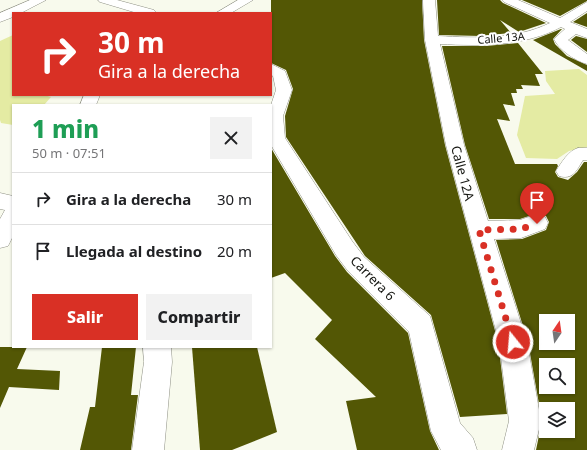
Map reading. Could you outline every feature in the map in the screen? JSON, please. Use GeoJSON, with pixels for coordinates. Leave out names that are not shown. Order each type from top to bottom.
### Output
{"type":"FeatureCollection","features":[{"type":"Feature","properties":{"kind":"street"},"geometry":{"type":"LineString","coordinates":[[13,12],[40,0]]}},
{"type":"Feature","properties":{"kind":"street"},"geometry":{"type":"LineString","coordinates":[[104,0],[146,12]]}},
{"type":"Feature","properties":{"kind":"street"},"geometry":{"type":"LineString","coordinates":[[224,12],[247,0]]}},
{"type":"Feature","properties":{"kind":"street","name":"Calle 12A"},"geometry":{"type":"LineString","coordinates":[[429,0],[432,40],[455,144],[513,342],[525,420],[518,450]]}},
{"type":"Feature","properties":{"kind":"street"},"geometry":{"type":"LineString","coordinates":[[508,0],[581,31]]}},
{"type":"Feature","properties":{"kind":"street","name":"Calle 13A"},"geometry":{"type":"LineString","coordinates":[[432,40],[492,40],[529,36],[562,22],[587,6]]}},
{"type":"Feature","properties":{"kind":"street"},"geometry":{"type":"LineString","coordinates":[[0,18],[12,13]]}},
{"type":"Feature","properties":{"kind":"street"},"geometry":{"type":"LineString","coordinates":[[581,31],[561,39],[563,44],[587,60]]}},
{"type":"Feature","properties":{"kind":"street","name":"Carrera 6"},"geometry":{"type":"LineString","coordinates":[[272,69],[280,74],[284,90],[275,116],[276,138],[344,248],[356,264],[421,325],[432,376],[447,431],[461,450]]}},
{"type":"Feature","properties":{"kind":"street"},"geometry":{"type":"LineString","coordinates":[[566,172],[578,154],[587,154]]}},
{"type":"Feature","properties":{"kind":"street"},"geometry":{"type":"LineString","coordinates":[[0,201],[12,204]]}},
{"type":"Feature","properties":{"kind":"street"},"geometry":{"type":"LineString","coordinates":[[0,239],[12,218]]}},
{"type":"Feature","properties":{"kind":"street"},"geometry":{"type":"LineString","coordinates":[[479,230],[521,229],[537,224]]}},
{"type":"Feature","properties":{"kind":"street"},"geometry":{"type":"LineString","coordinates":[[148,450],[158,362],[157,348]]}},
{"type":"Feature","properties":{"kind":"green space"},"geometry":{"type":"Polygon","coordinates":[[[12,35],[12,96],[51,97],[45,104],[12,104],[12,125],[1,123],[0,120],[0,41],[12,35]]]}},
{"type":"Feature","properties":{"kind":"green space"},"geometry":{"type":"Polygon","coordinates":[[[579,69],[587,75],[587,147],[569,151],[557,159],[526,158],[517,135],[525,96],[555,94],[546,81],[545,71],[579,69]]]}},
{"type":"Feature","properties":{"kind":"building"},"geometry":{"type":"Polygon","coordinates":[[[271,0],[422,0],[424,40],[445,145],[498,342],[507,414],[460,417],[431,315],[365,256],[286,137],[285,116],[293,89],[286,70],[272,63],[271,0]]]}},
{"type":"Feature","properties":{"kind":"building"},"geometry":{"type":"Polygon","coordinates":[[[437,0],[500,0],[503,3],[546,23],[519,32],[500,20],[511,33],[481,36],[439,35],[437,0]]]}},
{"type":"Feature","properties":{"kind":"building"},"geometry":{"type":"Polygon","coordinates":[[[522,0],[587,0],[587,1],[560,16],[522,0]]]}},
{"type":"Feature","properties":{"kind":"building"},"geometry":{"type":"Polygon","coordinates":[[[587,13],[587,27],[573,22],[587,13]]]}},
{"type":"Feature","properties":{"kind":"building"},"geometry":{"type":"Polygon","coordinates":[[[561,29],[553,39],[555,44],[567,56],[587,65],[587,71],[533,40],[561,29]]]}},
{"type":"Feature","properties":{"kind":"building"},"geometry":{"type":"Polygon","coordinates":[[[576,36],[587,39],[587,52],[571,40],[576,36]]]}},
{"type":"Feature","properties":{"kind":"building"},"geometry":{"type":"Polygon","coordinates":[[[518,43],[543,74],[535,74],[540,86],[521,85],[523,89],[516,89],[517,93],[511,93],[515,106],[503,104],[510,121],[497,119],[515,164],[557,164],[558,166],[555,172],[558,177],[568,180],[577,172],[584,162],[587,162],[587,450],[536,450],[539,436],[539,438],[575,438],[575,402],[539,402],[539,404],[528,342],[496,240],[522,239],[546,230],[549,222],[546,216],[538,213],[520,219],[489,219],[465,145],[442,46],[486,46],[518,43]]]}},
{"type":"Feature","properties":{"kind":"building"},"geometry":{"type":"Polygon","coordinates":[[[272,150],[335,256],[347,272],[408,333],[430,431],[439,450],[357,450],[346,401],[376,397],[315,339],[332,320],[285,273],[272,278],[272,150]]]}},
{"type":"Feature","properties":{"kind":"building"},"geometry":{"type":"Polygon","coordinates":[[[0,347],[27,348],[17,369],[60,371],[59,390],[9,387],[0,408],[0,347]]]}},
{"type":"Feature","properties":{"kind":"building"},"geometry":{"type":"Polygon","coordinates":[[[102,348],[136,348],[131,395],[138,395],[131,450],[80,450],[90,407],[95,407],[102,348]]]}},
{"type":"Feature","properties":{"kind":"building"},"geometry":{"type":"Polygon","coordinates":[[[192,348],[257,348],[277,432],[232,450],[200,450],[192,348]]]}},
{"type":"Feature","properties":{"kind":"route"},"geometry":{"type":"LineString","coordinates":[[513,342],[479,230],[521,229],[537,224]]}}]}
